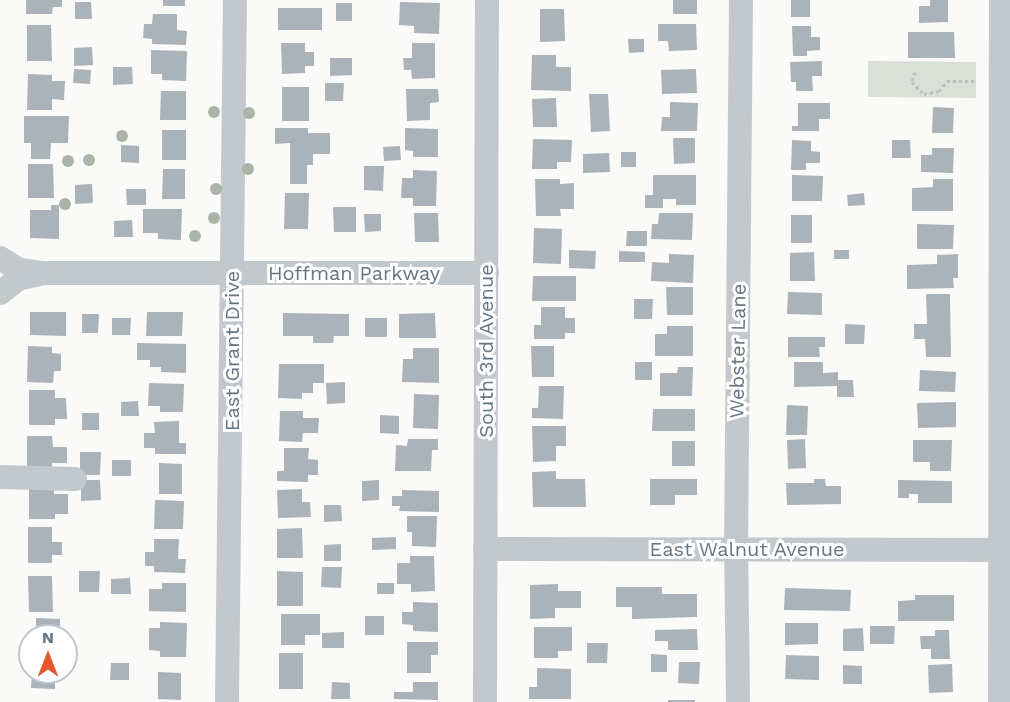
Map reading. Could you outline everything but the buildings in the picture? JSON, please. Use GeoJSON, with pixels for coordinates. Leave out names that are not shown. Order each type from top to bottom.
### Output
{"type":"FeatureCollection","features":[{"type":"Feature","properties":{"kind":"street","name":"East Grant Drive"},"geometry":{"type":"LineString","coordinates":[[227,702],[235,0]]}},
{"type":"Feature","properties":{"kind":"street","name":"South 3rd Avenue"},"geometry":{"type":"LineString","coordinates":[[484,702],[487,0]]}},
{"type":"Feature","properties":{"kind":"street","name":"Webster Lane"},"geometry":{"type":"LineString","coordinates":[[738,702],[736,549],[741,0]]}},
{"type":"Feature","properties":{"kind":"street"},"geometry":{"type":"LineString","coordinates":[[1000,702],[1005,550],[1001,0]]}},
{"type":"Feature","properties":{"kind":"street","name":"Hoffman Parkway"},"geometry":{"type":"LineString","coordinates":[[0,258],[19,270],[42,273],[487,273]]}},
{"type":"Feature","properties":{"kind":"street","name":"Hoffman Parkway"},"geometry":{"type":"LineString","coordinates":[[0,293],[18,279],[42,273]]}},
{"type":"Feature","properties":{"kind":"street"},"geometry":{"type":"LineString","coordinates":[[0,477],[75,479]]}},
{"type":"Feature","properties":{"kind":"street","name":"East Walnut Avenue"},"geometry":{"type":"LineString","coordinates":[[485,549],[1005,550]]}},
{"type":"Feature","properties":{"kind":"path"},"geometry":{"type":"LineString","coordinates":[[915,72],[912,82],[924,94],[939,91],[947,81],[977,81]]}},
{"type":"Feature","properties":{"kind":"shaded area"},"geometry":{"type":"Polygon","coordinates":[[[868,61],[976,62],[976,98],[868,97],[868,61]]]}}]}
